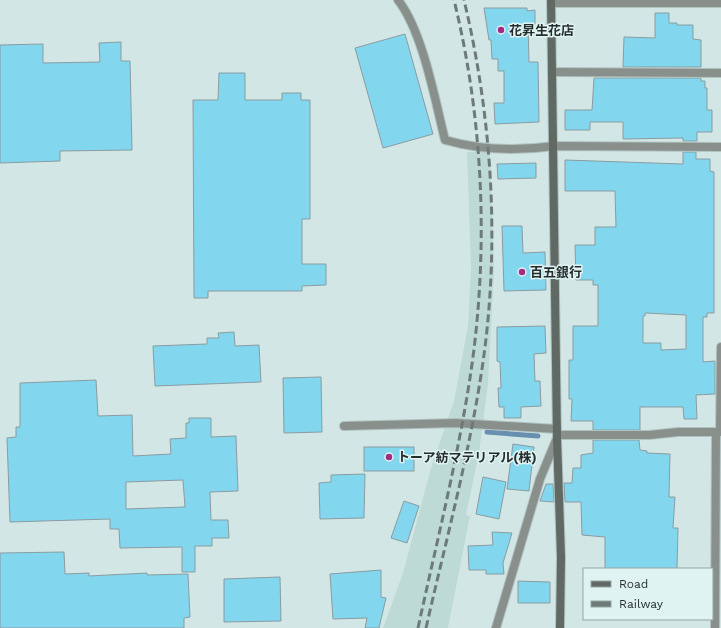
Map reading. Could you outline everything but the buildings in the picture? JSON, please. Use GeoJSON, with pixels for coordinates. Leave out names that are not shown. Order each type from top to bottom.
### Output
{"type":"FeatureCollection","features":[{"type":"Feature","properties":{"kind":"street"},"geometry":{"type":"LineString","coordinates":[[398,0],[410,20],[428,72],[445,140],[478,148],[542,148],[554,146],[721,147]]}},
{"type":"Feature","properties":{"kind":"street"},"geometry":{"type":"LineString","coordinates":[[560,628],[561,556],[557,434],[551,2],[721,3]]}},
{"type":"Feature","properties":{"kind":"street"},"geometry":{"type":"LineString","coordinates":[[552,72],[721,73]]}},
{"type":"Feature","properties":{"kind":"street"},"geometry":{"type":"LineString","coordinates":[[715,628],[721,348]]}},
{"type":"Feature","properties":{"kind":"street"},"geometry":{"type":"LineString","coordinates":[[344,426],[456,423],[557,434],[649,435],[678,432],[719,432]]}},
{"type":"Feature","properties":{"kind":"street"},"geometry":{"type":"LineString","coordinates":[[496,628],[540,479],[557,434]]}},
{"type":"Feature","properties":{"kind":"shaded area"},"geometry":{"type":"Polygon","coordinates":[[[467,152],[490,152],[494,270],[488,384],[479,453],[466,515],[470,516],[448,628],[383,628],[403,573],[431,468],[454,401],[468,326],[471,268],[467,152]]]}},
{"type":"Feature","properties":{"kind":"waterway"},"geometry":{"type":"LineString","coordinates":[[487,432],[538,436]]}},
{"type":"Feature","properties":{"kind":"railway"},"geometry":{"type":"LineString","coordinates":[[418,628],[453,472],[465,409],[476,331],[480,284],[480,188],[477,141],[472,93],[454,0]]}},
{"type":"Feature","properties":{"kind":"railway"},"geometry":{"type":"LineString","coordinates":[[426,628],[465,463],[478,396],[488,317],[491,272],[492,226],[487,135],[474,44],[464,0]]}},
{"type":"Feature","properties":{"kind":"place","name":"花昇生花店"},"geometry":{"type":"Point","coordinates":[501,30]}},
{"type":"Feature","properties":{"kind":"place","name":"百五銀行"},"geometry":{"type":"Point","coordinates":[522,272]}},
{"type":"Feature","properties":{"kind":"place","name":"トーア紡マテリアル(株)"},"geometry":{"type":"Point","coordinates":[389,457]}}]}
